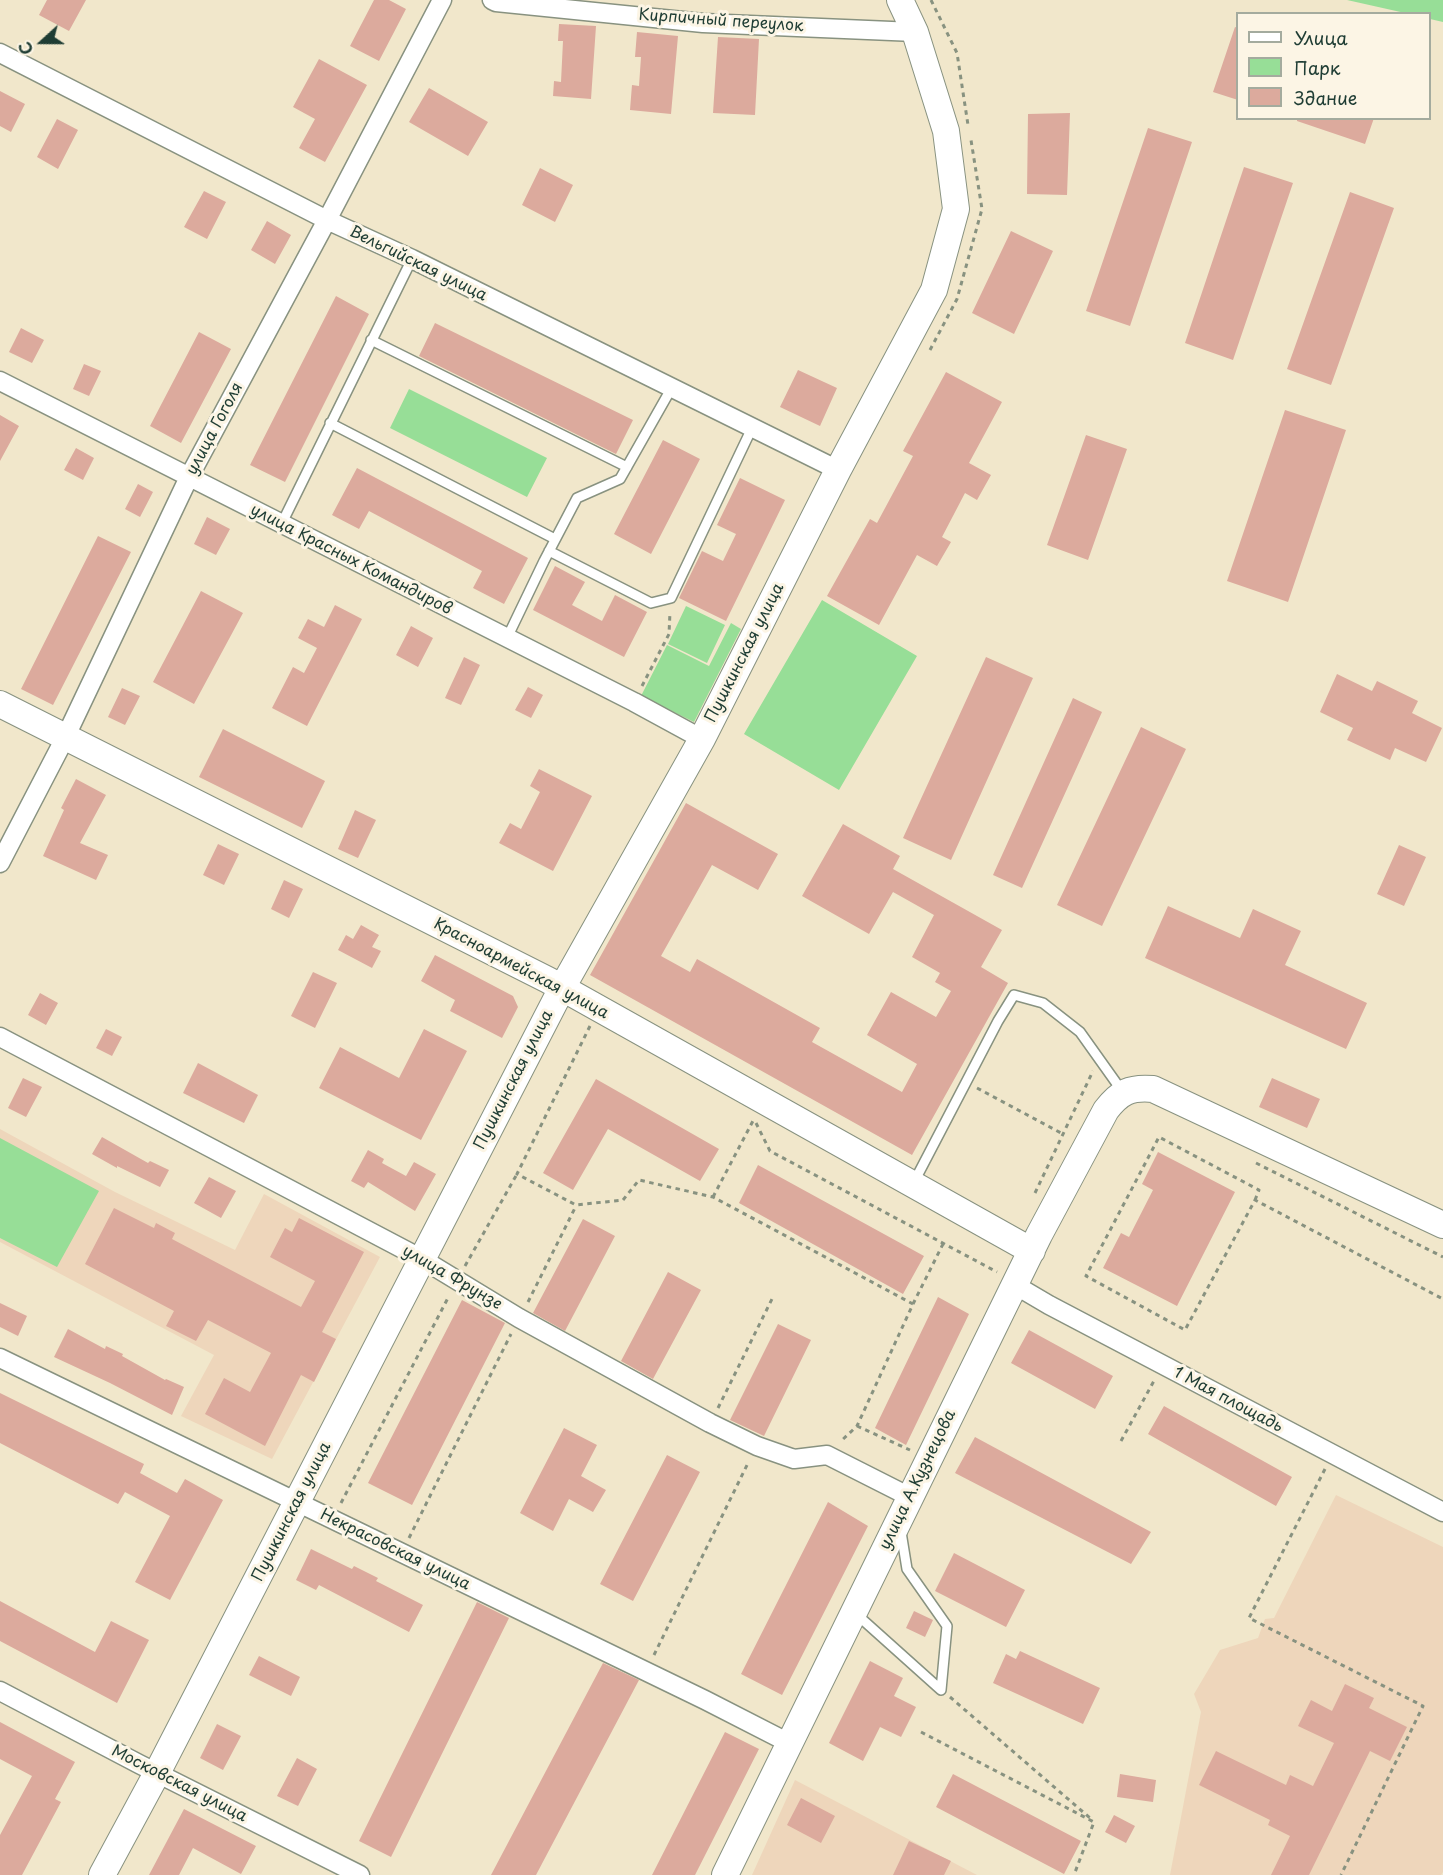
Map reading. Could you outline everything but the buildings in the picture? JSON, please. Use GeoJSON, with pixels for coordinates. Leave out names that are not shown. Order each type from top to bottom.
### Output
{"type":"FeatureCollection","features":[{"type":"Feature","properties":{"kind":"main road","name":"Пушкинская улица"},"geometry":{"type":"LineString","coordinates":[[102,1875],[157,1773],[562,988],[702,739],[838,470],[934,290],[956,209],[946,131],[915,32],[900,0]]}},
{"type":"Feature","properties":{"kind":"main road","name":"Красноармейская улица"},"geometry":{"type":"LineString","coordinates":[[0,704],[562,988],[1032,1251]]}},
{"type":"Feature","properties":{"kind":"main road"},"geometry":{"type":"LineString","coordinates":[[1123,1093],[1137,1087],[1153,1089],[1443,1225]]}},
{"type":"Feature","properties":{"kind":"main road","name":"улица А.Кузнецова"},"geometry":{"type":"LineString","coordinates":[[725,1875],[905,1507],[1006,1279],[1032,1251],[1106,1110],[1123,1093]]}},
{"type":"Feature","properties":{"kind":"street","name":"улица Гоголя"},"geometry":{"type":"LineString","coordinates":[[0,863],[65,738],[189,477],[442,0]]}},
{"type":"Feature","properties":{"kind":"street","name":"Кирпичный переулок"},"geometry":{"type":"LineString","coordinates":[[492,0],[703,23],[915,32]]}},
{"type":"Feature","properties":{"kind":"street","name":"Вельгийская улица"},"geometry":{"type":"LineString","coordinates":[[0,53],[327,220],[412,259],[838,470]]}},
{"type":"Feature","properties":{"kind":"street","name":"улица Красных Командиров"},"geometry":{"type":"LineString","coordinates":[[0,381],[634,702],[702,739]]}},
{"type":"Feature","properties":{"kind":"street","name":"улица Фрунзе"},"geometry":{"type":"LineString","coordinates":[[0,1037],[422,1260],[519,1318],[710,1423],[757,1446],[794,1459],[827,1455]]}},
{"type":"Feature","properties":{"kind":"street","name":"1 Мая площадь"},"geometry":{"type":"LineString","coordinates":[[1006,1279],[1059,1311],[1443,1512]]}},
{"type":"Feature","properties":{"kind":"street","name":"Некрасовская улица"},"geometry":{"type":"LineString","coordinates":[[0,1359],[646,1671],[789,1743]]}},
{"type":"Feature","properties":{"kind":"street"},"geometry":{"type":"LineString","coordinates":[[827,1455],[905,1507]]}},
{"type":"Feature","properties":{"kind":"street","name":"Московская улица"},"geometry":{"type":"LineString","coordinates":[[0,1691],[360,1875]]}},
{"type":"Feature","properties":{"kind":"lane"},"geometry":{"type":"LineString","coordinates":[[281,525],[412,259]]}},
{"type":"Feature","properties":{"kind":"lane"},"geometry":{"type":"LineString","coordinates":[[371,340],[627,467]]}},
{"type":"Feature","properties":{"kind":"lane"},"geometry":{"type":"LineString","coordinates":[[507,638],[577,498],[620,479],[671,389]]}},
{"type":"Feature","properties":{"kind":"lane"},"geometry":{"type":"LineString","coordinates":[[330,423],[555,539]]}},
{"type":"Feature","properties":{"kind":"lane"},"geometry":{"type":"LineString","coordinates":[[549,551],[651,603],[671,598],[752,428]]}},
{"type":"Feature","properties":{"kind":"lane"},"geometry":{"type":"LineString","coordinates":[[913,1184],[998,1021],[1014,995],[1043,1003],[1080,1032],[1123,1093]]}},
{"type":"Feature","properties":{"kind":"lane"},"geometry":{"type":"LineString","coordinates":[[905,1507],[907,1569],[947,1626],[941,1690]]}},
{"type":"Feature","properties":{"kind":"lane"},"geometry":{"type":"LineString","coordinates":[[853,1616],[864,1621],[941,1690]]}},
{"type":"Feature","properties":{"kind":"path"},"geometry":{"type":"LineString","coordinates":[[634,702],[669,634],[671,598]]}},
{"type":"Feature","properties":{"kind":"path"},"geometry":{"type":"LineString","coordinates":[[333,1519],[457,1280],[517,1174],[599,1009]]}},
{"type":"Feature","properties":{"kind":"path"},"geometry":{"type":"LineString","coordinates":[[1034,1195],[1099,1058]]}},
{"type":"Feature","properties":{"kind":"path"},"geometry":{"type":"LineString","coordinates":[[966,1083],[1063,1134]]}},
{"type":"Feature","properties":{"kind":"path"},"geometry":{"type":"LineString","coordinates":[[713,1197],[754,1118],[770,1151],[1006,1279]]}},
{"type":"Feature","properties":{"kind":"path"},"geometry":{"type":"LineString","coordinates":[[1159,1137],[1259,1190],[1255,1200],[1185,1330],[1086,1276],[1159,1137]]}},
{"type":"Feature","properties":{"kind":"path"},"geometry":{"type":"LineString","coordinates":[[1255,1163],[1443,1257]]}},
{"type":"Feature","properties":{"kind":"path"},"geometry":{"type":"LineString","coordinates":[[517,1174],[576,1205],[623,1200],[639,1180],[713,1197],[913,1304]]}},
{"type":"Feature","properties":{"kind":"path"},"geometry":{"type":"LineString","coordinates":[[1255,1200],[1443,1299]]}},
{"type":"Feature","properties":{"kind":"path"},"geometry":{"type":"LineString","coordinates":[[401,1552],[576,1205]]}},
{"type":"Feature","properties":{"kind":"path"},"geometry":{"type":"LineString","coordinates":[[827,1455],[857,1426],[943,1244]]}},
{"type":"Feature","properties":{"kind":"path"},"geometry":{"type":"LineString","coordinates":[[710,1423],[772,1299]]}},
{"type":"Feature","properties":{"kind":"path"},"geometry":{"type":"LineString","coordinates":[[1121,1441],[1156,1377]]}},
{"type":"Feature","properties":{"kind":"path"},"geometry":{"type":"LineString","coordinates":[[857,1426],[913,1452]]}},
{"type":"Feature","properties":{"kind":"path"},"geometry":{"type":"LineString","coordinates":[[646,1671],[757,1446]]}},
{"type":"Feature","properties":{"kind":"path"},"geometry":{"type":"LineString","coordinates":[[1326,1468],[1249,1618],[1423,1706],[1341,1875]]}},
{"type":"Feature","properties":{"kind":"path"},"geometry":{"type":"LineString","coordinates":[[941,1690],[1094,1822]]}},
{"type":"Feature","properties":{"kind":"path"},"geometry":{"type":"LineString","coordinates":[[921,1732],[1094,1822]]}},
{"type":"Feature","properties":{"kind":"path"},"geometry":{"type":"LineString","coordinates":[[1074,1875],[1094,1822]]}},
{"type":"Feature","properties":{"kind":"shaded area"},"geometry":{"type":"Polygon","coordinates":[[[0,1129],[115,1192],[235,1250],[264,1194],[380,1257],[272,1459],[181,1416],[214,1355],[0,1242],[0,1129]]]}},
{"type":"Feature","properties":{"kind":"shaded area"},"geometry":{"type":"Polygon","coordinates":[[[1336,1495],[1443,1547],[1443,1872],[1441,1875],[1170,1875],[1201,1712],[1194,1694],[1220,1650],[1258,1638],[1265,1619],[1274,1618],[1336,1495]]]}},
{"type":"Feature","properties":{"kind":"shaded area"},"geometry":{"type":"Polygon","coordinates":[[[795,1780],[977,1875],[752,1875],[795,1780]]]}},
{"type":"Feature","properties":{"kind":"green space"},"geometry":{"type":"Polygon","coordinates":[[[1347,0],[1443,0],[1443,22],[1431,19],[1431,12],[1401,12],[1347,0]]]}},
{"type":"Feature","properties":{"kind":"green space"},"geometry":{"type":"Polygon","coordinates":[[[409,389],[547,458],[527,497],[390,428],[409,389]]]}},
{"type":"Feature","properties":{"kind":"green space"},"geometry":{"type":"Polygon","coordinates":[[[822,600],[917,656],[839,790],[744,734],[822,600]]]}},
{"type":"Feature","properties":{"kind":"green space"},"geometry":{"type":"Polygon","coordinates":[[[686,606],[725,625],[707,663],[668,644],[686,606]]]}},
{"type":"Feature","properties":{"kind":"green space"},"geometry":{"type":"Polygon","coordinates":[[[731,623],[741,629],[694,722],[641,696],[667,645],[709,666],[731,623]]]}},
{"type":"Feature","properties":{"kind":"green space"},"geometry":{"type":"Polygon","coordinates":[[[0,1138],[99,1191],[57,1267],[0,1238],[0,1138]]]}}]}
